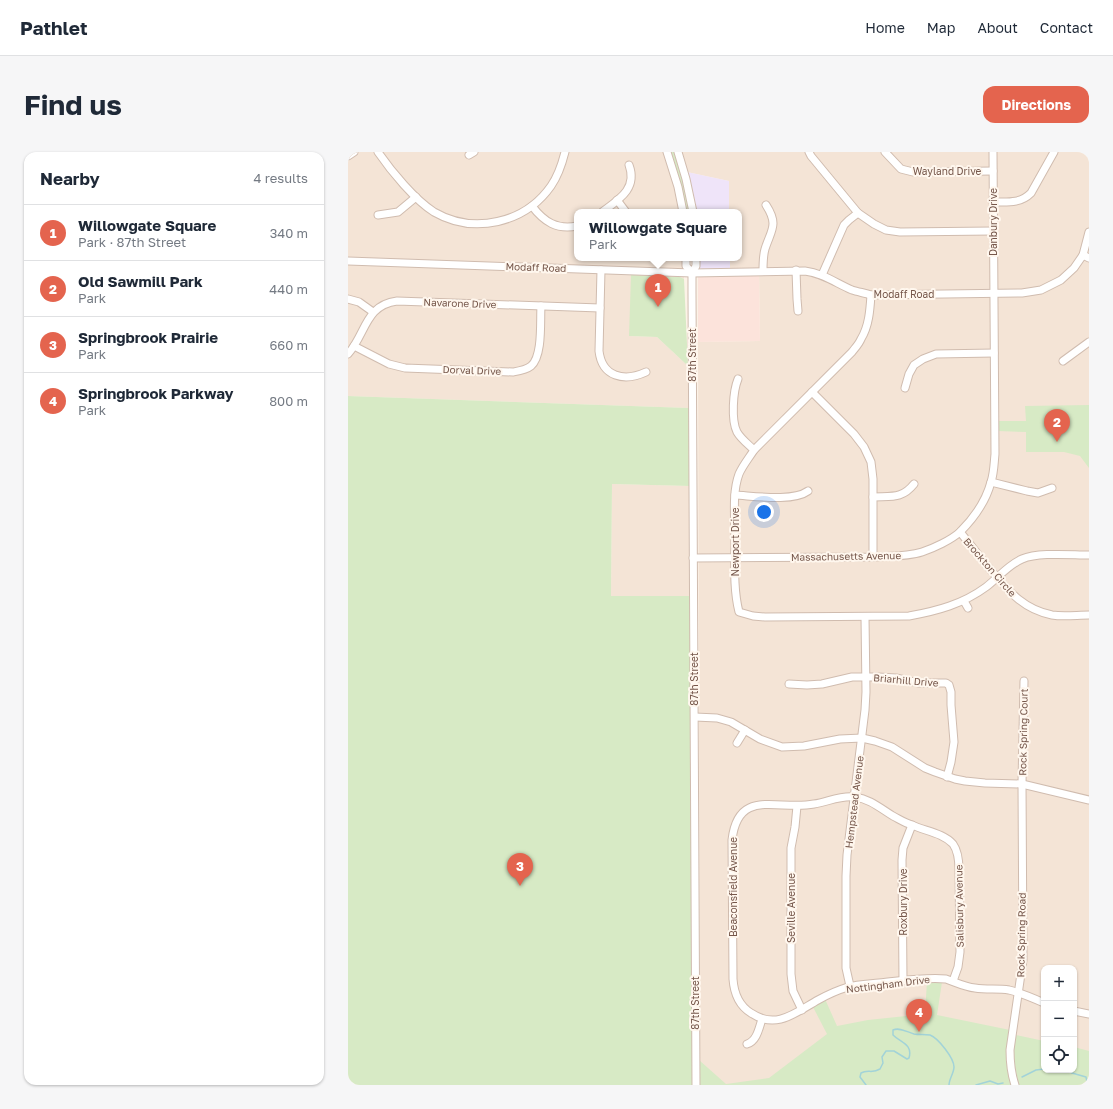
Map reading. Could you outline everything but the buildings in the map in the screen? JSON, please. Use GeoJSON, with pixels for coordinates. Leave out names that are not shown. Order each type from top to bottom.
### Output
{"type":"FeatureCollection","features":[{"type":"Feature","properties":{"kind":"street"},"geometry":{"type":"LineString","coordinates":[[348,156],[354,152]]}},
{"type":"Feature","properties":{"kind":"street"},"geometry":{"type":"LineString","coordinates":[[378,152],[389,168],[428,208],[442,216],[470,224],[486,224],[505,220],[532,206],[545,194],[553,182],[560,169],[565,152]]}},
{"type":"Feature","properties":{"kind":"street"},"geometry":{"type":"LineString","coordinates":[[667,152],[677,182],[682,209]]}},
{"type":"Feature","properties":{"kind":"street"},"geometry":{"type":"LineString","coordinates":[[678,152],[692,209]]}},
{"type":"Feature","properties":{"kind":"street"},"geometry":{"type":"LineString","coordinates":[[809,152],[858,213],[886,230],[900,232],[993,231]]}},
{"type":"Feature","properties":{"kind":"street","name":"Wayland Drive"},"geometry":{"type":"LineString","coordinates":[[885,152],[901,169],[913,172],[993,171]]}},
{"type":"Feature","properties":{"kind":"street","name":"Danbury Drive"},"geometry":{"type":"LineString","coordinates":[[993,152],[993,293]]}},
{"type":"Feature","properties":{"kind":"street"},"geometry":{"type":"LineString","coordinates":[[993,202],[1013,202],[1023,199],[1029,195],[1054,152]]}},
{"type":"Feature","properties":{"kind":"street"},"geometry":{"type":"LineString","coordinates":[[606,209],[626,193],[631,174],[630,166]]}},
{"type":"Feature","properties":{"kind":"street"},"geometry":{"type":"LineString","coordinates":[[378,215],[398,212],[416,197]]}},
{"type":"Feature","properties":{"kind":"street"},"geometry":{"type":"LineString","coordinates":[[617,200],[624,209]]}},
{"type":"Feature","properties":{"kind":"street"},"geometry":{"type":"LineString","coordinates":[[763,271],[764,255],[774,225],[772,215],[766,205]]}},
{"type":"Feature","properties":{"kind":"street"},"geometry":{"type":"LineString","coordinates":[[532,206],[540,216],[552,224],[563,227],[574,226]]}},
{"type":"Feature","properties":{"kind":"street"},"geometry":{"type":"LineString","coordinates":[[822,275],[844,225],[858,213]]}},
{"type":"Feature","properties":{"kind":"street"},"geometry":{"type":"LineString","coordinates":[[1086,256],[1089,232]]}},
{"type":"Feature","properties":{"kind":"street","name":"Modaff Road"},"geometry":{"type":"LineString","coordinates":[[348,261],[692,273],[796,270],[813,272],[822,275],[853,290],[871,295],[1022,293],[1041,290],[1061,280],[1086,256]]}},
{"type":"Feature","properties":{"kind":"street","name":"87th Street"},"geometry":{"type":"LineString","coordinates":[[686,261],[686,266],[692,273]]}},
{"type":"Feature","properties":{"kind":"street","name":"87th Street"},"geometry":{"type":"LineString","coordinates":[[696,261],[696,266],[692,273],[696,1085]]}},
{"type":"Feature","properties":{"kind":"street"},"geometry":{"type":"LineString","coordinates":[[601,270],[599,351],[602,365],[611,373],[621,376],[632,377],[646,372]]}},
{"type":"Feature","properties":{"kind":"street"},"geometry":{"type":"LineString","coordinates":[[796,270],[798,311]]}},
{"type":"Feature","properties":{"kind":"street","name":"Massachusetts Avenue"},"geometry":{"type":"LineString","coordinates":[[694,558],[898,556],[921,552],[941,544],[960,532],[979,508],[986,496],[991,482],[995,454],[993,293]]}},
{"type":"Feature","properties":{"kind":"street","name":"Newport Drive"},"geometry":{"type":"LineString","coordinates":[[871,295],[869,318],[862,338],[852,352],[754,450],[739,473],[735,495],[735,590],[739,612],[753,616],[765,617],[909,616],[930,612],[964,601],[986,587],[1011,566],[1022,559],[1038,555],[1089,555]]}},
{"type":"Feature","properties":{"kind":"street"},"geometry":{"type":"LineString","coordinates":[[348,299],[359,302],[373,312]]}},
{"type":"Feature","properties":{"kind":"street","name":"Navarone Drive"},"geometry":{"type":"LineString","coordinates":[[348,354],[373,312],[382,305],[391,302],[600,308]]}},
{"type":"Feature","properties":{"kind":"street","name":"Dorval Drive"},"geometry":{"type":"LineString","coordinates":[[354,346],[389,364],[405,368],[519,371],[530,366],[537,357],[541,306]]}},
{"type":"Feature","properties":{"kind":"street"},"geometry":{"type":"LineString","coordinates":[[1063,362],[1089,342]]}},
{"type":"Feature","properties":{"kind":"street"},"geometry":{"type":"LineString","coordinates":[[905,388],[909,374],[914,365],[923,358],[936,354],[994,353]]}},
{"type":"Feature","properties":{"kind":"street"},"geometry":{"type":"LineString","coordinates":[[738,379],[735,385],[734,395],[735,426],[737,432],[754,450]]}},
{"type":"Feature","properties":{"kind":"street"},"geometry":{"type":"LineString","coordinates":[[812,392],[854,434],[864,447],[871,462],[873,479],[873,557]]}},
{"type":"Feature","properties":{"kind":"street"},"geometry":{"type":"LineString","coordinates":[[991,482],[1038,493],[1052,488]]}},
{"type":"Feature","properties":{"kind":"street"},"geometry":{"type":"LineString","coordinates":[[873,497],[901,495],[909,490],[914,484]]}},
{"type":"Feature","properties":{"kind":"street"},"geometry":{"type":"LineString","coordinates":[[735,495],[787,497],[800,495],[808,491]]}},
{"type":"Feature","properties":{"kind":"street","name":"Brockton Circle"},"geometry":{"type":"LineString","coordinates":[[960,532],[997,578],[1024,605],[1038,612],[1054,615],[1089,615]]}},
{"type":"Feature","properties":{"kind":"street"},"geometry":{"type":"LineString","coordinates":[[964,601],[968,608]]}},
{"type":"Feature","properties":{"kind":"street","name":"Hempstead Avenue"},"geometry":{"type":"LineString","coordinates":[[850,986],[846,968],[846,876],[847,855],[865,710],[865,617]]}},
{"type":"Feature","properties":{"kind":"street"},"geometry":{"type":"LineString","coordinates":[[789,684],[822,684],[852,677],[866,677]]}},
{"type":"Feature","properties":{"kind":"street","name":"Briarhill Drive"},"geometry":{"type":"LineString","coordinates":[[866,677],[886,677],[919,683],[950,685],[952,692],[951,705],[954,742],[951,762],[946,777]]}},
{"type":"Feature","properties":{"kind":"street","name":"Rock Spring Court"},"geometry":{"type":"LineString","coordinates":[[1022,784],[1024,681]]}},
{"type":"Feature","properties":{"kind":"street"},"geometry":{"type":"LineString","coordinates":[[695,717],[717,718],[731,722],[760,739],[782,747],[804,746],[840,739],[862,738],[892,747],[918,764],[946,777],[975,782],[1022,784],[1089,800]]}},
{"type":"Feature","properties":{"kind":"street"},"geometry":{"type":"LineString","coordinates":[[737,743],[745,730]]}},
{"type":"Feature","properties":{"kind":"street","name":"Rock Spring Road"},"geometry":{"type":"LineString","coordinates":[[1015,1085],[1012,1076],[1010,1057],[1023,960],[1022,784]]}},
{"type":"Feature","properties":{"kind":"street","name":"Beaconsfield Avenue"},"geometry":{"type":"LineString","coordinates":[[762,1019],[743,1007],[734,991],[733,833],[736,822],[742,812],[751,807],[766,804],[797,806],[814,804],[846,796],[854,797]]}},
{"type":"Feature","properties":{"kind":"street","name":"Salisbury Avenue"},"geometry":{"type":"LineString","coordinates":[[854,797],[868,800],[912,826],[944,838],[953,845],[958,855],[959,870],[960,952],[958,967],[953,981]]}},
{"type":"Feature","properties":{"kind":"street","name":"Seville Avenue"},"geometry":{"type":"LineString","coordinates":[[797,806],[791,848],[791,974],[793,991],[802,1010]]}},
{"type":"Feature","properties":{"kind":"street","name":"Roxbury Drive"},"geometry":{"type":"LineString","coordinates":[[903,981],[902,860],[904,848],[912,826]]}},
{"type":"Feature","properties":{"kind":"street","name":"Nottingham Drive"},"geometry":{"type":"LineString","coordinates":[[762,1019],[779,1020],[789,1017],[832,993],[850,986],[932,978],[946,979],[973,988],[1003,989],[1019,993],[1041,1002]]}},
{"type":"Feature","properties":{"kind":"street"},"geometry":{"type":"LineString","coordinates":[[1077,1012],[1089,1014]]}},
{"type":"Feature","properties":{"kind":"street"},"geometry":{"type":"LineString","coordinates":[[747,1044],[755,1038],[762,1019]]}},
{"type":"Feature","properties":{"kind":"shaded area"},"geometry":{"type":"Polygon","coordinates":[[[348,152],[664,152],[670,166],[680,209],[574,209],[574,261],[684,261],[684,279],[680,277],[629,336],[657,337],[688,366],[688,408],[348,396],[348,152]]]}},
{"type":"Feature","properties":{"kind":"shaded area"},"geometry":{"type":"Polygon","coordinates":[[[679,152],[1089,152],[1089,1085],[700,1085],[698,342],[760,341],[759,268],[730,269],[730,261],[742,261],[742,209],[729,209],[729,181],[687,172],[679,152]]]}},
{"type":"Feature","properties":{"kind":"shaded area"},"geometry":{"type":"Polygon","coordinates":[[[687,172],[729,181],[729,209],[695,209],[687,172]]]}},
{"type":"Feature","properties":{"kind":"shaded area"},"geometry":{"type":"Polygon","coordinates":[[[699,261],[730,261],[730,269],[699,269],[699,261]]]}},
{"type":"Feature","properties":{"kind":"shaded area"},"geometry":{"type":"Polygon","coordinates":[[[759,275],[760,341],[698,342],[698,277],[759,275]]]}},
{"type":"Feature","properties":{"kind":"shaded area"},"geometry":{"type":"Polygon","coordinates":[[[612,484],[690,486],[690,596],[611,596],[612,484]]]}},
{"type":"Feature","properties":{"kind":"green space"},"geometry":{"type":"Polygon","coordinates":[[[670,152],[675,152],[679,163],[689,209],[685,209],[679,180],[670,152]]]}},
{"type":"Feature","properties":{"kind":"green space"},"geometry":{"type":"Polygon","coordinates":[[[631,275],[680,277],[684,279],[688,366],[657,337],[629,336],[631,275]]]}},
{"type":"Feature","properties":{"kind":"green space"},"geometry":{"type":"Polygon","coordinates":[[[348,396],[689,408],[690,486],[612,484],[611,596],[690,596],[693,1085],[348,1085],[348,396]]]}},
{"type":"Feature","properties":{"kind":"green space"},"geometry":{"type":"Polygon","coordinates":[[[1089,405],[1089,468],[1080,456],[1064,452],[1026,452],[1026,432],[998,431],[998,421],[1026,421],[1025,406],[1089,405]]]}},
{"type":"Feature","properties":{"kind":"green space"},"geometry":{"type":"Polygon","coordinates":[[[927,981],[942,982],[937,1015],[1010,1030],[1016,1035],[1041,1040],[1041,1073],[1077,1073],[1077,1048],[1089,1051],[1089,1085],[699,1085],[699,1060],[726,1084],[769,1078],[827,1034],[813,1007],[825,999],[837,1026],[868,1020],[925,1014],[927,981]]]}},
{"type":"Feature","properties":{"kind":"waterway"},"geometry":{"type":"LineString","coordinates":[[866,1085],[860,1077],[861,1073],[880,1069],[883,1063],[882,1057],[886,1051],[894,1051],[907,1059],[909,1058],[910,1053],[906,1044],[893,1035],[893,1030],[896,1029],[914,1034],[930,1035],[941,1044],[949,1054],[954,1067],[949,1085]]}},
{"type":"Feature","properties":{"kind":"waterway"},"geometry":{"type":"LineString","coordinates":[[1022,1077],[1036,1070],[1041,1069]]}},
{"type":"Feature","properties":{"kind":"waterway"},"geometry":{"type":"LineString","coordinates":[[1072,1073],[1086,1077],[1087,1082],[1085,1085]]}},
{"type":"Feature","properties":{"kind":"waterway"},"geometry":{"type":"LineString","coordinates":[[976,1085],[990,1081],[998,1084],[1003,1083]]}},
{"type":"Feature","properties":{"kind":"place","name":"Willowgate Square"},"geometry":{"type":"Point","coordinates":[658,307]}},
{"type":"Feature","properties":{"kind":"place","name":"Old Sawmill Park"},"geometry":{"type":"Point","coordinates":[1057,442]}},
{"type":"Feature","properties":{"kind":"place","name":"Springbrook Prairie"},"geometry":{"type":"Point","coordinates":[520,886]}},
{"type":"Feature","properties":{"kind":"place","name":"Springbrook Parkway"},"geometry":{"type":"Point","coordinates":[919,1032]}}]}
